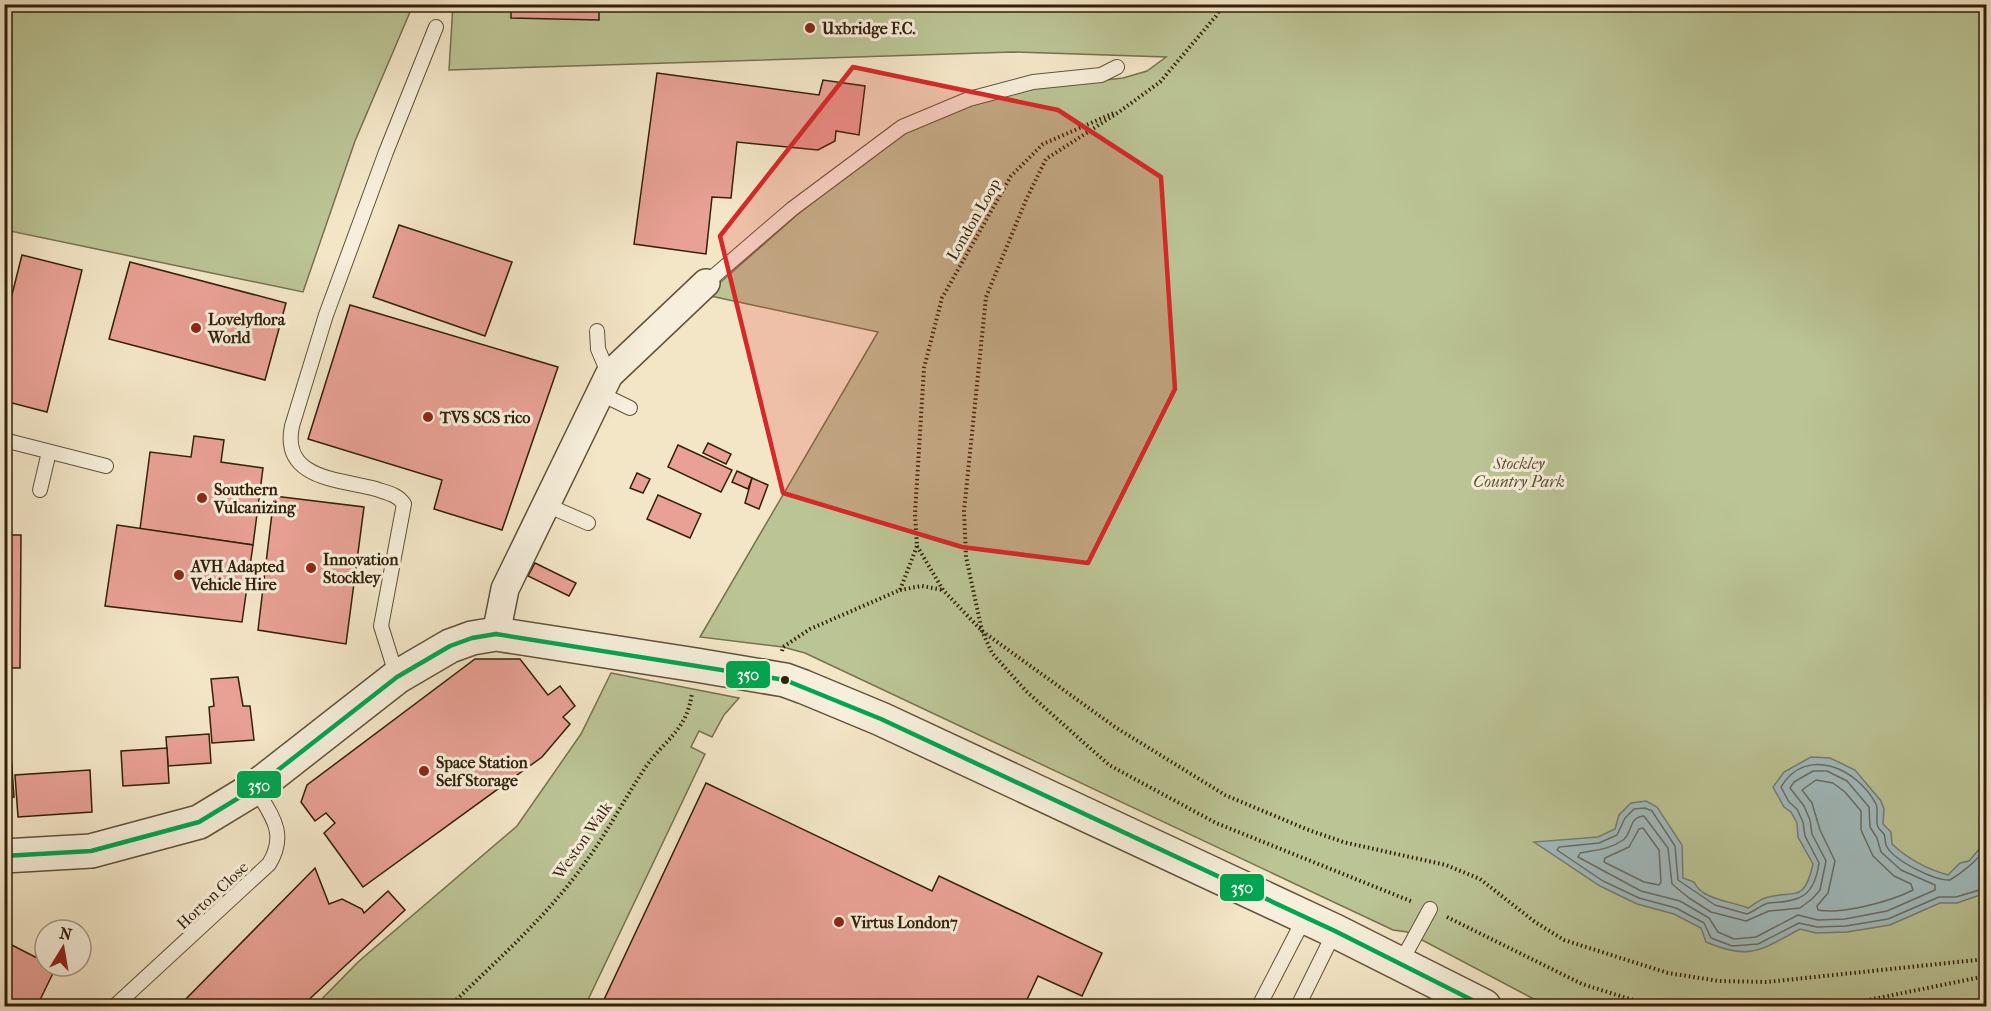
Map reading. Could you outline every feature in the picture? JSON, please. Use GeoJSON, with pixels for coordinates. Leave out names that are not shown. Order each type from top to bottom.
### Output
{"type":"FeatureCollection","features":[{"type":"Feature","properties":{"kind":"street"},"geometry":{"type":"LineString","coordinates":[[496,634],[505,589],[544,504],[604,384],[706,283]]}},
{"type":"Feature","properties":{"kind":"street"},"geometry":{"type":"LineString","coordinates":[[4,856],[91,851],[199,822],[255,788],[397,677],[450,646],[472,638],[496,634],[784,680],[859,710],[1305,917],[1401,962],[1485,1006]]}},
{"type":"Feature","properties":{"kind":"lane"},"geometry":{"type":"LineString","coordinates":[[397,677],[381,626],[404,504],[392,494],[310,471],[295,460],[289,444],[292,426],[326,315],[386,152],[436,27]]}},
{"type":"Feature","properties":{"kind":"lane"},"geometry":{"type":"LineString","coordinates":[[706,283],[792,209],[903,128],[969,99],[1034,82],[1101,75],[1117,67]]}},
{"type":"Feature","properties":{"kind":"lane"},"geometry":{"type":"LineString","coordinates":[[597,331],[604,384],[630,408]]}},
{"type":"Feature","properties":{"kind":"lane"},"geometry":{"type":"LineString","coordinates":[[4,440],[106,466]]}},
{"type":"Feature","properties":{"kind":"lane"},"geometry":{"type":"LineString","coordinates":[[40,490],[49,452]]}},
{"type":"Feature","properties":{"kind":"lane"},"geometry":{"type":"LineString","coordinates":[[544,504],[588,523]]}},
{"type":"Feature","properties":{"kind":"lane","name":"Horton Close"},"geometry":{"type":"LineString","coordinates":[[115,1006],[269,864],[277,844],[276,823],[255,788]]}},
{"type":"Feature","properties":{"kind":"lane"},"geometry":{"type":"LineString","coordinates":[[1401,962],[1430,909]]}},
{"type":"Feature","properties":{"kind":"lane"},"geometry":{"type":"LineString","coordinates":[[1259,1006],[1305,917]]}},
{"type":"Feature","properties":{"kind":"lane"},"geometry":{"type":"LineString","coordinates":[[1298,1006],[1335,931]]}},
{"type":"Feature","properties":{"kind":"path"},"geometry":{"type":"LineString","coordinates":[[1223,4],[1216,16],[1160,82],[1119,112],[1046,159],[1004,248],[989,287],[984,308],[964,511],[966,557],[982,631],[992,653],[1026,691],[1109,765],[1216,823],[1430,909],[1582,984],[1652,1006]]}},
{"type":"Feature","properties":{"kind":"path","name":"London Loop"},"geometry":{"type":"LineString","coordinates":[[917,546],[915,514],[924,368],[942,298],[1011,177],[1043,144],[1116,112],[1159,81],[1216,16]]}},
{"type":"Feature","properties":{"kind":"path"},"geometry":{"type":"LineString","coordinates":[[900,590],[917,546]]}},
{"type":"Feature","properties":{"kind":"path"},"geometry":{"type":"LineString","coordinates":[[917,546],[943,590],[982,631],[1115,727],[1224,795],[1333,839],[1446,865],[1480,879],[1535,922],[1564,940],[1668,973],[1719,981],[1767,982],[1985,961]]}},
{"type":"Feature","properties":{"kind":"path"},"geometry":{"type":"LineString","coordinates":[[779,660],[783,647],[810,629],[900,590],[922,586],[943,590]]}},
{"type":"Feature","properties":{"kind":"path","name":"Weston Walk"},"geometry":{"type":"LineString","coordinates":[[450,1006],[527,932],[586,861],[647,765],[674,736],[690,709],[696,665]]}},
{"type":"Feature","properties":{"kind":"path"},"geometry":{"type":"LineString","coordinates":[[1839,1006],[1986,976]]}},
{"type":"Feature","properties":{"kind":"highlighted area"},"geometry":{"type":"Polygon","coordinates":[[[853,67],[1058,110],[1161,177],[1175,389],[1088,563],[962,547],[783,493],[720,236],[853,67]]]}},
{"type":"Feature","properties":{"kind":"green space"},"geometry":{"type":"Polygon","coordinates":[[[5,4],[413,5],[355,141],[303,292],[5,230],[5,4]]]}},
{"type":"Feature","properties":{"kind":"green space","name":"Stockley Country Park"},"geometry":{"type":"Polygon","coordinates":[[[453,4],[1986,5],[1986,1006],[1547,1006],[1407,932],[1393,930],[805,653],[783,647],[700,637],[878,332],[706,295],[798,214],[904,130],[973,105],[1034,88],[1123,78],[1147,71],[1166,57],[1013,52],[449,70],[453,4]]]}},
{"type":"Feature","properties":{"kind":"green space"},"geometry":{"type":"Polygon","coordinates":[[[611,673],[739,698],[724,715],[712,737],[699,731],[691,747],[705,754],[585,1006],[315,1006],[358,962],[517,826],[581,734],[611,673]]]}},
{"type":"Feature","properties":{"kind":"water"},"geometry":{"type":"Polygon","coordinates":[[[1811,757],[1830,758],[1855,770],[1881,801],[1884,809],[1883,824],[1891,832],[1892,844],[1925,867],[1948,875],[1960,863],[1969,861],[1986,841],[1986,893],[1957,903],[1940,903],[1890,925],[1847,932],[1816,933],[1800,929],[1755,951],[1734,951],[1706,942],[1701,928],[1674,914],[1637,904],[1600,886],[1534,842],[1598,837],[1615,829],[1619,815],[1631,803],[1646,801],[1657,807],[1682,845],[1683,878],[1694,882],[1703,893],[1748,908],[1765,898],[1802,890],[1810,877],[1813,864],[1798,837],[1797,823],[1791,812],[1784,807],[1773,787],[1784,772],[1811,757]]]}},
{"type":"Feature","properties":{"kind":"building"},"geometry":{"type":"Polygon","coordinates":[[[511,4],[599,4],[599,20],[511,18],[511,4]]]}},
{"type":"Feature","properties":{"kind":"building"},"geometry":{"type":"Polygon","coordinates":[[[657,73],[819,95],[823,80],[865,86],[859,135],[836,131],[835,141],[818,150],[737,142],[731,198],[712,197],[706,254],[634,244],[657,73]]]}},
{"type":"Feature","properties":{"kind":"building"},"geometry":{"type":"Polygon","coordinates":[[[399,225],[512,262],[485,336],[373,297],[399,225]]]}},
{"type":"Feature","properties":{"kind":"building"},"geometry":{"type":"Polygon","coordinates":[[[22,255],[82,270],[47,412],[4,401],[4,326],[22,255]]]}},
{"type":"Feature","properties":{"kind":"building","name":"Lovelyflora World"},"geometry":{"type":"Polygon","coordinates":[[[130,262],[286,303],[265,380],[109,339],[130,262]]]}},
{"type":"Feature","properties":{"kind":"building","name":"TVS SCS rico"},"geometry":{"type":"Polygon","coordinates":[[[350,305],[558,367],[502,530],[434,509],[442,480],[308,439],[350,305]]]}},
{"type":"Feature","properties":{"kind":"building","name":"Southern Vulcanizing"},"geometry":{"type":"Polygon","coordinates":[[[194,436],[224,440],[221,462],[263,468],[253,545],[140,529],[150,452],[191,457],[194,436]]]}},
{"type":"Feature","properties":{"kind":"building"},"geometry":{"type":"Polygon","coordinates":[[[708,443],[731,454],[726,464],[703,453],[708,443]]]}},
{"type":"Feature","properties":{"kind":"building"},"geometry":{"type":"Polygon","coordinates":[[[678,445],[732,470],[721,492],[668,467],[678,445]]]}},
{"type":"Feature","properties":{"kind":"building"},"geometry":{"type":"Polygon","coordinates":[[[737,471],[752,478],[748,489],[732,482],[737,471]]]}},
{"type":"Feature","properties":{"kind":"building"},"geometry":{"type":"Polygon","coordinates":[[[637,473],[650,479],[643,493],[630,488],[637,473]]]}},
{"type":"Feature","properties":{"kind":"building"},"geometry":{"type":"Polygon","coordinates":[[[752,478],[768,485],[759,509],[745,503],[752,478]]]}},
{"type":"Feature","properties":{"kind":"building"},"geometry":{"type":"Polygon","coordinates":[[[658,495],[701,514],[690,538],[647,519],[658,495]]]}},
{"type":"Feature","properties":{"kind":"building","name":"Innovation Stockley"},"geometry":{"type":"Polygon","coordinates":[[[274,496],[364,507],[346,644],[258,630],[274,496]]]}},
{"type":"Feature","properties":{"kind":"building","name":"AVH Adapted Vehicle Hire"},"geometry":{"type":"Polygon","coordinates":[[[117,525],[253,545],[242,622],[105,606],[117,525]]]}},
{"type":"Feature","properties":{"kind":"building"},"geometry":{"type":"Polygon","coordinates":[[[4,535],[21,535],[20,668],[4,668],[4,535]]]}},
{"type":"Feature","properties":{"kind":"building"},"geometry":{"type":"Polygon","coordinates":[[[535,563],[576,583],[569,596],[528,576],[535,563]]]}},
{"type":"Feature","properties":{"kind":"building","name":"Space Station Self Storage"},"geometry":{"type":"Polygon","coordinates":[[[475,659],[520,659],[548,695],[560,686],[575,706],[563,717],[570,724],[542,757],[363,887],[324,833],[335,823],[326,813],[315,821],[301,802],[307,785],[475,659]]]}},
{"type":"Feature","properties":{"kind":"building"},"geometry":{"type":"Polygon","coordinates":[[[238,677],[243,706],[250,706],[254,740],[212,743],[209,707],[214,706],[211,679],[238,677]]]}},
{"type":"Feature","properties":{"kind":"building"},"geometry":{"type":"Polygon","coordinates":[[[209,734],[211,763],[168,766],[166,737],[209,734]]]}},
{"type":"Feature","properties":{"kind":"building"},"geometry":{"type":"Polygon","coordinates":[[[167,748],[169,783],[123,786],[121,751],[167,748]]]}},
{"type":"Feature","properties":{"kind":"building"},"geometry":{"type":"Polygon","coordinates":[[[11,755],[14,797],[4,798],[4,756],[11,755]]]}},
{"type":"Feature","properties":{"kind":"building"},"geometry":{"type":"Polygon","coordinates":[[[90,770],[92,812],[18,817],[15,775],[90,770]]]}},
{"type":"Feature","properties":{"kind":"building","name":"Virtus London7"},"geometry":{"type":"Polygon","coordinates":[[[706,783],[932,891],[939,876],[1102,953],[1082,996],[1038,976],[1024,1006],[601,1006],[706,783]]]}},
{"type":"Feature","properties":{"kind":"building"},"geometry":{"type":"Polygon","coordinates":[[[315,868],[329,904],[342,899],[362,909],[364,913],[388,891],[405,910],[302,1006],[179,1006],[315,868]]]}},
{"type":"Feature","properties":{"kind":"building"},"geometry":{"type":"Polygon","coordinates":[[[4,941],[33,956],[33,978],[51,978],[37,1006],[4,1006],[4,941]]]}},
{"type":"Feature","properties":{"kind":"transit line","name":"350"},"geometry":{"type":"LineString","coordinates":[[4,856],[91,851],[199,822],[255,788],[397,677],[450,646],[472,638],[496,634],[785,680],[881,719],[1335,931],[1484,1006]]}},
{"type":"Feature","properties":{"kind":"place","name":"Uxbridge F.C."},"geometry":{"type":"Point","coordinates":[810,28]}},
{"type":"Feature","properties":{"kind":"place","name":"Lovelyflora World"},"geometry":{"type":"Point","coordinates":[196,328]}},
{"type":"Feature","properties":{"kind":"place","name":"TVS SCS rico"},"geometry":{"type":"Point","coordinates":[428,417]}},
{"type":"Feature","properties":{"kind":"place","name":"Southern Vulcanizing"},"geometry":{"type":"Point","coordinates":[202,498]}},
{"type":"Feature","properties":{"kind":"place","name":"Innovation Stockley"},"geometry":{"type":"Point","coordinates":[311,568]}},
{"type":"Feature","properties":{"kind":"place","name":"AVH Adapted Vehicle Hire"},"geometry":{"type":"Point","coordinates":[179,575]}},
{"type":"Feature","properties":{"kind":"place","name":"Space Station Self Storage"},"geometry":{"type":"Point","coordinates":[424,771]}},
{"type":"Feature","properties":{"kind":"place","name":"Virtus London7"},"geometry":{"type":"Point","coordinates":[839,922]}}]}
